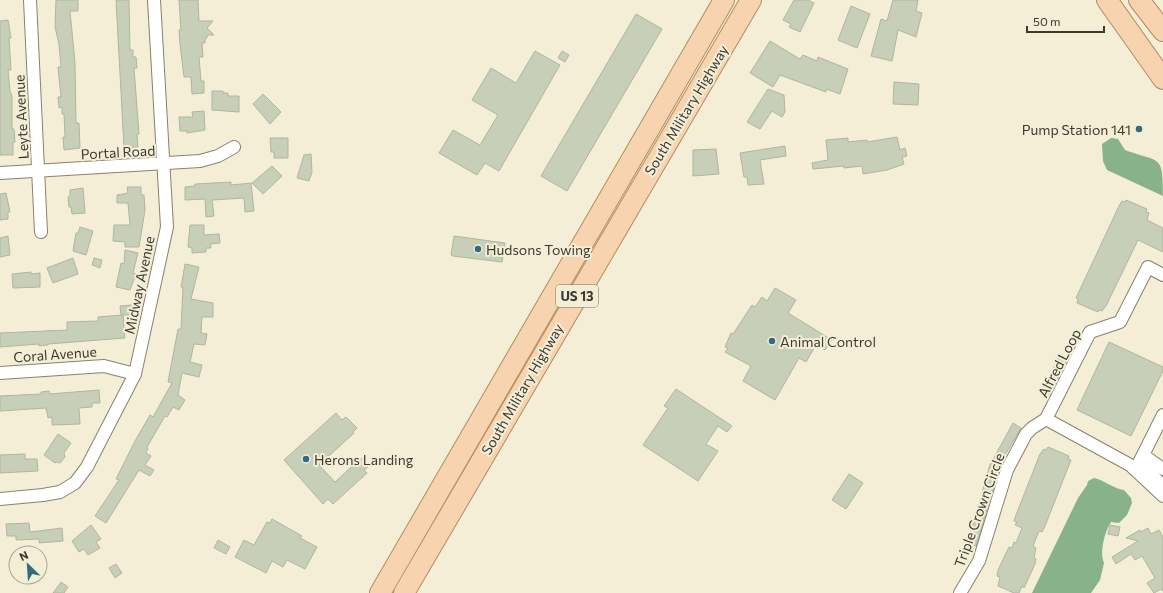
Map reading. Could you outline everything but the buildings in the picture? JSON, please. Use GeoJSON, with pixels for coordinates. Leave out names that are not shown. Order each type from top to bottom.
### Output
{"type":"FeatureCollection","features":[{"type":"Feature","properties":{"kind":"main road","name":"South Military Highway"},"geometry":{"type":"LineString","coordinates":[[380,593],[724,0]]}},
{"type":"Feature","properties":{"kind":"main road","name":"South Military Highway"},"geometry":{"type":"LineString","coordinates":[[404,593],[751,0]]}},
{"type":"Feature","properties":{"kind":"main road"},"geometry":{"type":"LineString","coordinates":[[1108,0],[1163,79]]}},
{"type":"Feature","properties":{"kind":"main road"},"geometry":{"type":"LineString","coordinates":[[1116,0],[1124,23]]}},
{"type":"Feature","properties":{"kind":"main road"},"geometry":{"type":"LineString","coordinates":[[1139,0],[1163,31]]}},
{"type":"Feature","properties":{"kind":"street","name":"Leyte Avenue"},"geometry":{"type":"LineString","coordinates":[[30,0],[41,232]]}},
{"type":"Feature","properties":{"kind":"street","name":"Midway Avenue"},"geometry":{"type":"LineString","coordinates":[[0,499],[60,492],[75,483],[87,467],[135,374],[167,227],[154,0]]}},
{"type":"Feature","properties":{"kind":"street","name":"Portal Road"},"geometry":{"type":"LineString","coordinates":[[0,173],[200,161],[218,156],[234,147]]}},
{"type":"Feature","properties":{"kind":"street","name":"Alfred Loop"},"geometry":{"type":"LineString","coordinates":[[1046,419],[1090,332],[1120,322],[1148,267],[1163,275]]}},
{"type":"Feature","properties":{"kind":"street","name":"Coral Avenue"},"geometry":{"type":"LineString","coordinates":[[0,373],[104,366],[135,374]]}},
{"type":"Feature","properties":{"kind":"street"},"geometry":{"type":"LineString","coordinates":[[1139,462],[1163,415]]}},
{"type":"Feature","properties":{"kind":"street"},"geometry":{"type":"LineString","coordinates":[[1046,419],[1130,465],[1139,462],[1163,469]]}},
{"type":"Feature","properties":{"kind":"street","name":"Triple Crown Circle"},"geometry":{"type":"LineString","coordinates":[[960,593],[979,561],[1007,470],[1026,434],[1046,419]]}},
{"type":"Feature","properties":{"kind":"street"},"geometry":{"type":"LineString","coordinates":[[1139,462],[1160,483],[1163,492]]}},
{"type":"Feature","properties":{"kind":"street"},"geometry":{"type":"LineString","coordinates":[[1139,462],[1163,496]]}},
{"type":"Feature","properties":{"kind":"shaded area"},"geometry":{"type":"Polygon","coordinates":[[[1111,138],[1118,139],[1125,150],[1157,162],[1162,172],[1163,196],[1107,170],[1103,161],[1102,144],[1111,138]]]}},
{"type":"Feature","properties":{"kind":"shaded area"},"geometry":{"type":"Polygon","coordinates":[[[1094,478],[1124,490],[1131,498],[1132,503],[1127,515],[1119,523],[1111,522],[1107,531],[1102,548],[1104,563],[1100,580],[1091,593],[1032,593],[1078,498],[1088,481],[1094,478]]]}},
{"type":"Feature","properties":{"kind":"place","name":"Pump Station 141"},"geometry":{"type":"Point","coordinates":[1139,129]}},
{"type":"Feature","properties":{"kind":"place","name":"Hudsons Towing"},"geometry":{"type":"Point","coordinates":[478,249]}},
{"type":"Feature","properties":{"kind":"place","name":"Animal Control"},"geometry":{"type":"Point","coordinates":[772,341]}},
{"type":"Feature","properties":{"kind":"place","name":"Herons Landing"},"geometry":{"type":"Point","coordinates":[306,459]}}]}
